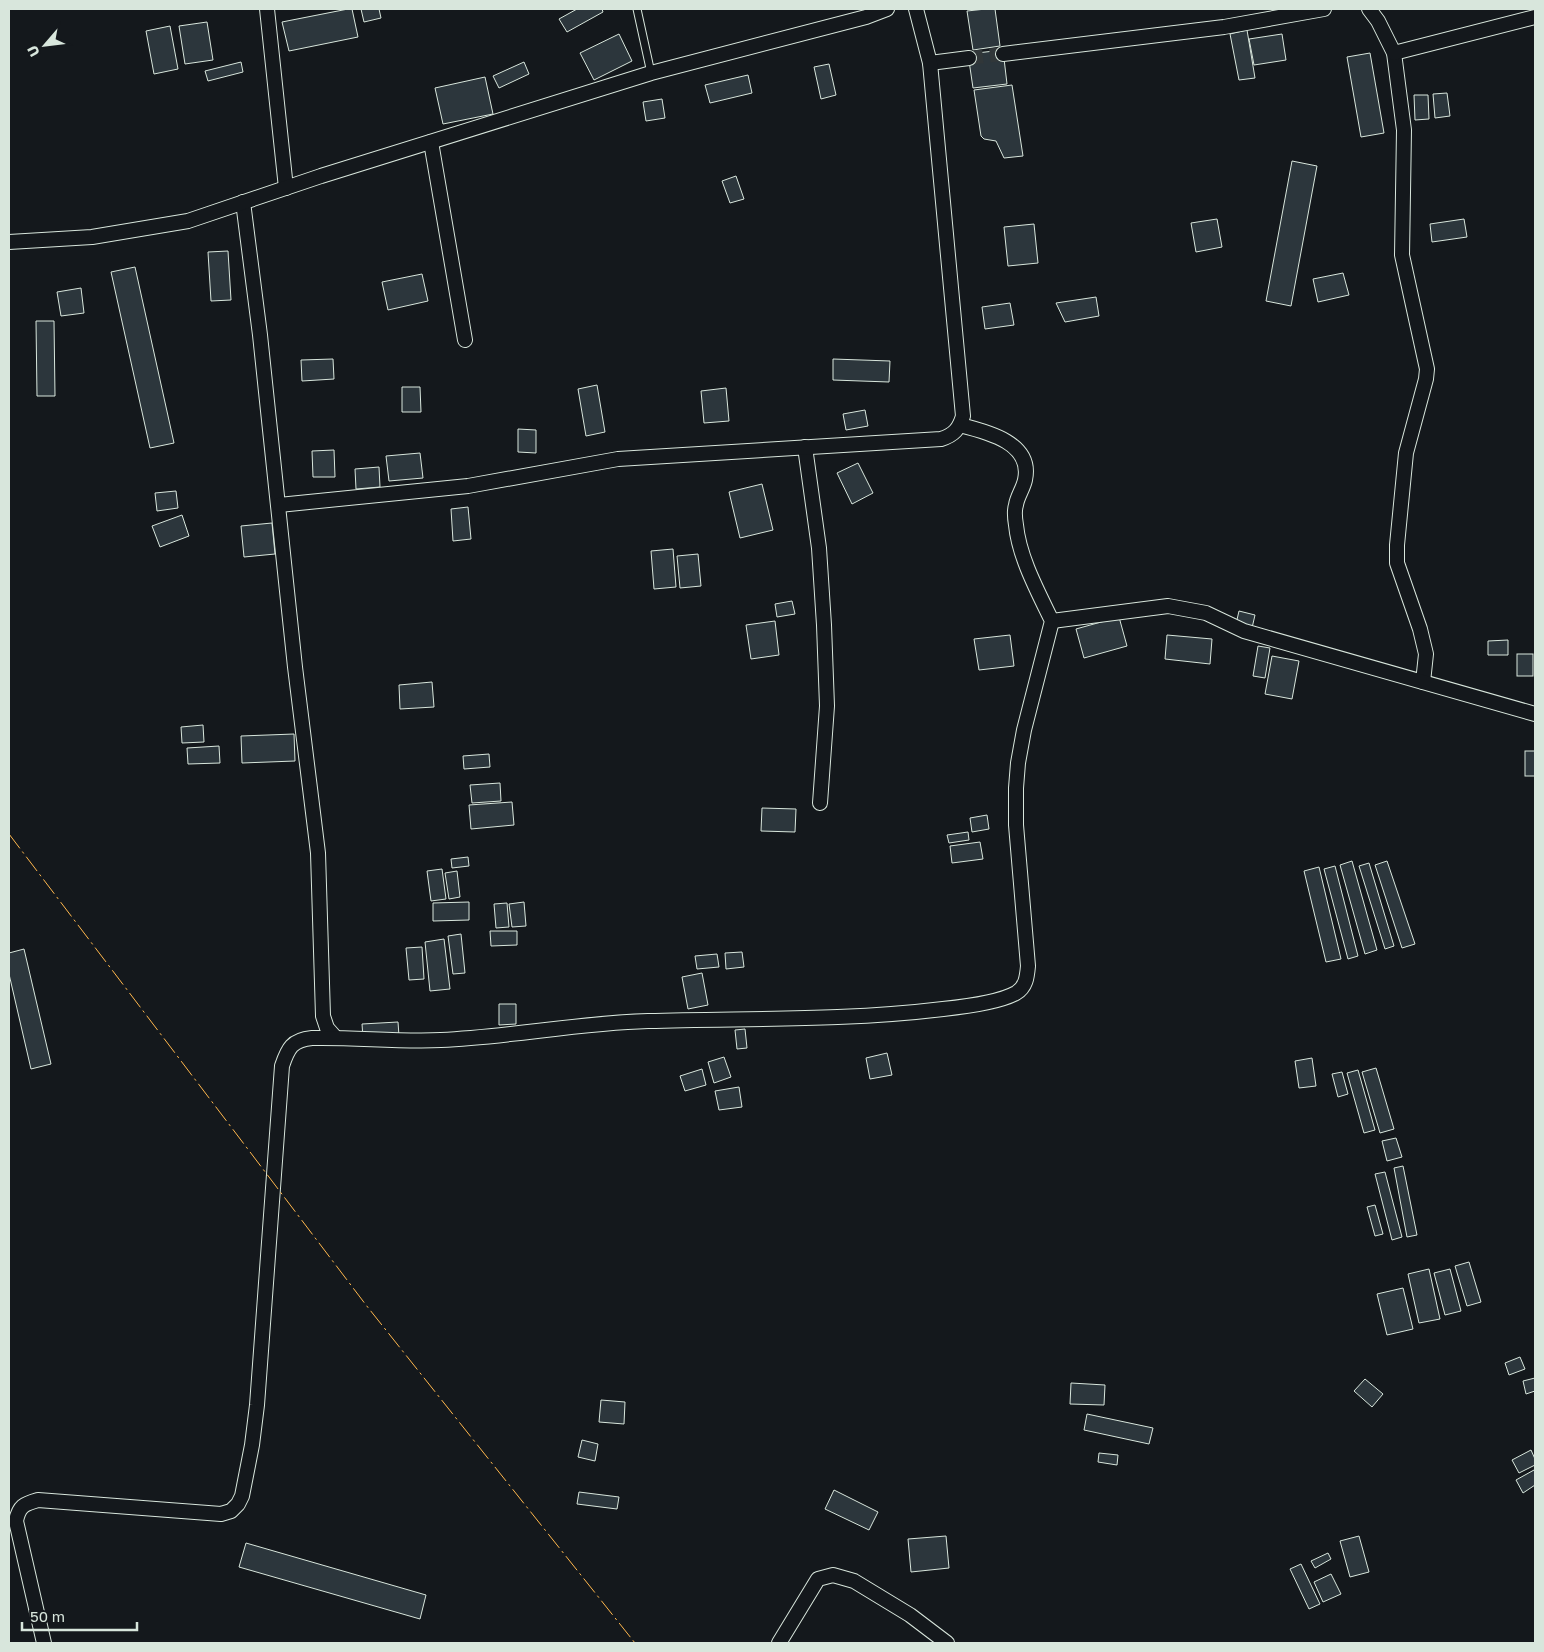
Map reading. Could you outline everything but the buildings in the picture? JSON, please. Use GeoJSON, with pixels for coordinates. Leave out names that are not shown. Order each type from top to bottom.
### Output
{"type":"FeatureCollection","features":[{"type":"Feature","properties":{"kind":"street"},"geometry":{"type":"LineString","coordinates":[[267,9],[286,188]]}},
{"type":"Feature","properties":{"kind":"street"},"geometry":{"type":"LineString","coordinates":[[9,242],[92,237],[188,221],[286,188],[651,73],[866,17],[887,9]]}},
{"type":"Feature","properties":{"kind":"street"},"geometry":{"type":"LineString","coordinates":[[279,505],[468,486],[618,459],[941,439],[955,432],[963,416],[930,63],[916,9]]}},
{"type":"Feature","properties":{"kind":"street"},"geometry":{"type":"LineString","coordinates":[[1003,54],[1224,26],[1324,9]]}},
{"type":"Feature","properties":{"kind":"street"},"geometry":{"type":"LineString","coordinates":[[1369,9],[1378,21],[1394,53],[1404,130],[1402,255],[1427,369],[1406,453],[1397,545],[1397,563],[1420,629],[1426,654],[1423,682]]}},
{"type":"Feature","properties":{"kind":"street"},"geometry":{"type":"LineString","coordinates":[[1394,53],[1535,17]]}},
{"type":"Feature","properties":{"kind":"street"},"geometry":{"type":"LineString","coordinates":[[930,63],[969,58]]}},
{"type":"Feature","properties":{"kind":"street"},"geometry":{"type":"LineString","coordinates":[[430,142],[464,340]]}},
{"type":"Feature","properties":{"kind":"street"},"geometry":{"type":"LineString","coordinates":[[244,202],[279,505],[295,666],[318,853],[324,1016],[327,1028],[335,1037]]}},
{"type":"Feature","properties":{"kind":"street"},"geometry":{"type":"LineString","coordinates":[[44,1643],[16,1521],[18,1511],[26,1504],[38,1500],[221,1514],[231,1511],[238,1504],[242,1496],[257,1405],[282,1066],[286,1054],[293,1044],[303,1039],[335,1037],[441,1040],[520,1033],[606,1022],[846,1017],[910,1013],[959,1007],[1003,998],[1016,993],[1023,987],[1027,977],[1028,966],[1016,825],[1018,762],[1024,730],[1052,621],[1025,563],[1016,525],[1016,506],[1025,480],[1026,466],[1023,456],[1018,449],[1008,442],[960,425]]}},
{"type":"Feature","properties":{"kind":"street"},"geometry":{"type":"LineString","coordinates":[[804,447],[819,548],[824,625],[827,706],[820,803]]}},
{"type":"Feature","properties":{"kind":"street"},"geometry":{"type":"LineString","coordinates":[[1052,621],[1168,606],[1192,609],[1206,613],[1244,631],[1535,714]]}},
{"type":"Feature","properties":{"kind":"street"},"geometry":{"type":"LineString","coordinates":[[779,1643],[818,1579],[833,1574],[854,1581],[910,1614],[947,1643]]}},
{"type":"Feature","properties":{"kind":"lane"},"geometry":{"type":"LineString","coordinates":[[637,9],[651,73]]}},
{"type":"Feature","properties":{"kind":"tunnel"},"geometry":{"type":"LineString","coordinates":[[969,58],[1003,54]]}},
{"type":"Feature","properties":{"kind":"power"},"geometry":{"type":"LineString","coordinates":[[9,834],[366,1305],[635,1643]]}}]}
